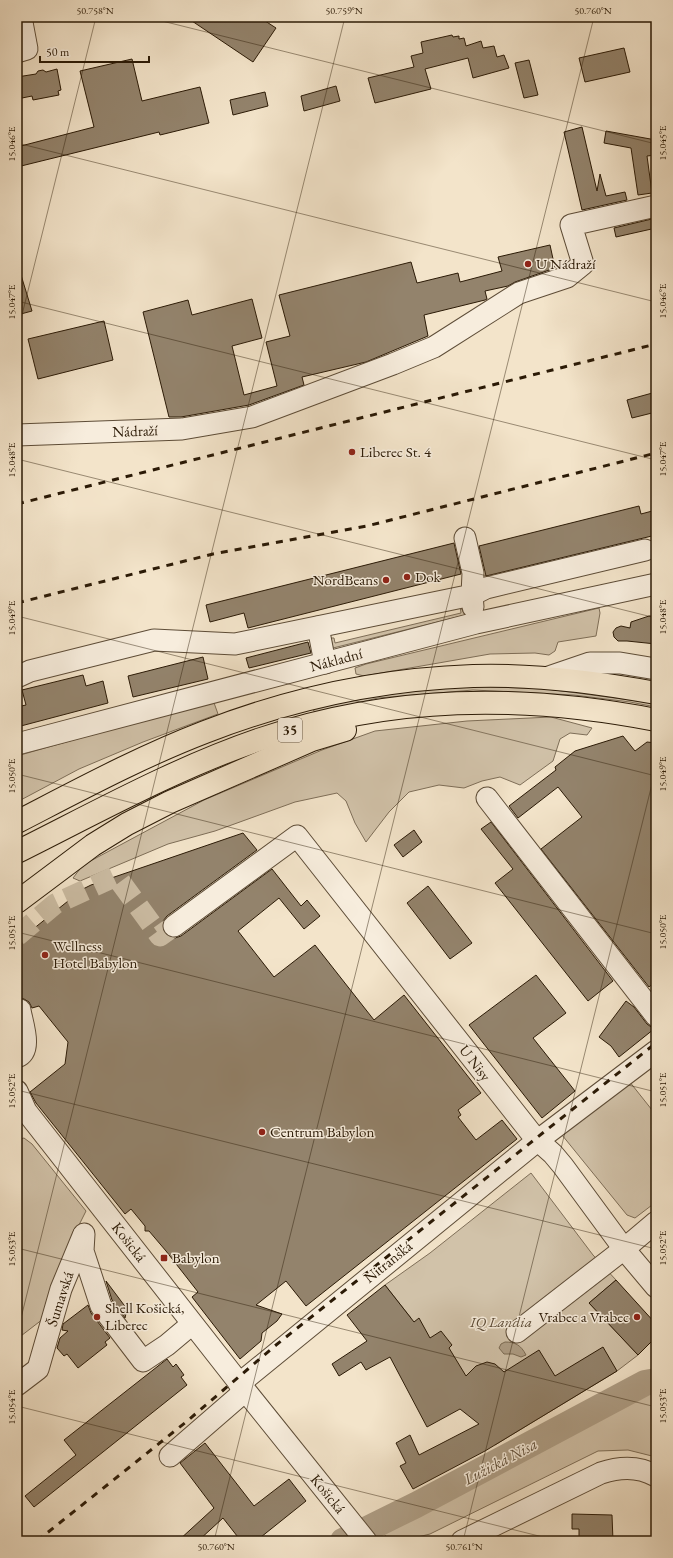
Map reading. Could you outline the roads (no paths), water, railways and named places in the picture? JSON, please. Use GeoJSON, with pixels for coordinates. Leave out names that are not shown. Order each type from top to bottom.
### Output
{"type":"FeatureCollection","features":[{"type":"Feature","properties":{"kind":"highway","name":"35"},"geometry":{"type":"LineString","coordinates":[[17,822],[164,749],[239,720],[312,698],[387,684],[433,678],[474,676],[546,678],[605,684],[656,693]]}},
{"type":"Feature","properties":{"kind":"highway"},"geometry":{"type":"LineString","coordinates":[[17,902],[93,845],[127,824],[176,799],[312,740],[353,727],[462,702]]}},
{"type":"Feature","properties":{"kind":"highway","name":"35"},"geometry":{"type":"LineString","coordinates":[[17,852],[157,782],[260,739],[304,726],[373,711],[430,704],[505,702],[563,705],[610,711],[656,720]]}},
{"type":"Feature","properties":{"kind":"street"},"geometry":{"type":"LineString","coordinates":[[17,52],[28,49],[21,17]]}},
{"type":"Feature","properties":{"kind":"street","name":"Nádraží"},"geometry":{"type":"LineString","coordinates":[[17,435],[182,429],[252,417],[427,350],[519,293],[567,277],[582,264],[571,225],[656,206]]}},
{"type":"Feature","properties":{"kind":"street"},"geometry":{"type":"LineString","coordinates":[[465,538],[473,573],[472,595],[476,623]]}},
{"type":"Feature","properties":{"kind":"street"},"geometry":{"type":"LineString","coordinates":[[17,677],[30,671],[154,640],[235,644],[472,595],[486,588],[645,550]]}},
{"type":"Feature","properties":{"kind":"street","name":"Nákladní"},"geometry":{"type":"LineString","coordinates":[[17,744],[476,623],[656,584]]}},
{"type":"Feature","properties":{"kind":"street"},"geometry":{"type":"LineString","coordinates":[[318,627],[325,663]]}},
{"type":"Feature","properties":{"kind":"street"},"geometry":{"type":"LineString","coordinates":[[546,678],[590,663],[620,663],[656,669]]}},
{"type":"Feature","properties":{"kind":"street"},"geometry":{"type":"LineString","coordinates":[[487,798],[656,1016]]}},
{"type":"Feature","properties":{"kind":"street","name":"U Nisy"},"geometry":{"type":"LineString","coordinates":[[174,926],[297,836],[537,1140],[564,1166],[624,1249],[656,1287]]}},
{"type":"Feature","properties":{"kind":"street"},"geometry":{"type":"LineString","coordinates":[[17,1057],[22,1055],[25,1050],[25,1040],[20,1010]]}},
{"type":"Feature","properties":{"kind":"street","name":"Nitranská"},"geometry":{"type":"LineString","coordinates":[[242,1387],[537,1140],[656,1051]]}},
{"type":"Feature","properties":{"kind":"street","name":"Košická"},"geometry":{"type":"LineString","coordinates":[[17,1091],[20,1110],[102,1208],[192,1324],[366,1541]]}},
{"type":"Feature","properties":{"kind":"street","name":"Šumavská"},"geometry":{"type":"LineString","coordinates":[[17,1385],[38,1369],[61,1289],[84,1234],[102,1208]]}},
{"type":"Feature","properties":{"kind":"street"},"geometry":{"type":"LineString","coordinates":[[517,1332],[624,1249],[656,1222]]}},
{"type":"Feature","properties":{"kind":"street"},"geometry":{"type":"LineString","coordinates":[[84,1234],[84,1251],[101,1306],[143,1361],[167,1345],[192,1324]]}},
{"type":"Feature","properties":{"kind":"street"},"geometry":{"type":"LineString","coordinates":[[170,1456],[242,1387]]}},
{"type":"Feature","properties":{"kind":"street"},"geometry":{"type":"LineString","coordinates":[[462,1541],[601,1473],[615,1468],[632,1468],[656,1476]]}},
{"type":"Feature","properties":{"kind":"waterway","name":"Lužická Nisa"},"geometry":{"type":"LineString","coordinates":[[343,1541],[416,1505],[645,1383],[656,1381]]}},
{"type":"Feature","properties":{"kind":"tunnel"},"geometry":{"type":"LineString","coordinates":[[17,936],[55,904],[116,876],[160,936],[174,926]]}},
{"type":"Feature","properties":{"kind":"railway"},"geometry":{"type":"LineString","coordinates":[[17,504],[656,344]]}},
{"type":"Feature","properties":{"kind":"railway"},"geometry":{"type":"LineString","coordinates":[[17,603],[213,554],[367,526],[656,453]]}},
{"type":"Feature","properties":{"kind":"railway"},"geometry":{"type":"LineString","coordinates":[[37,1541],[186,1422],[276,1345],[656,1043]]}},
{"type":"Feature","properties":{"kind":"place","name":"U Nádraží"},"geometry":{"type":"Point","coordinates":[528,264]}},
{"type":"Feature","properties":{"kind":"place","name":"Liberec St. 4"},"geometry":{"type":"Point","coordinates":[352,452]}},
{"type":"Feature","properties":{"kind":"place","name":"Dok"},"geometry":{"type":"Point","coordinates":[407,577]}},
{"type":"Feature","properties":{"kind":"place","name":"NordBeans"},"geometry":{"type":"Point","coordinates":[386,580]}},
{"type":"Feature","properties":{"kind":"place","name":"Wellness Hotel Babylon"},"geometry":{"type":"Point","coordinates":[45,955]}},
{"type":"Feature","properties":{"kind":"place","name":"Centrum Babylon"},"geometry":{"type":"Point","coordinates":[262,1132]}},
{"type":"Feature","properties":{"kind":"place","name":"Babylon"},"geometry":{"type":"Point","coordinates":[164,1258]}},
{"type":"Feature","properties":{"kind":"place","name":"Shell Košická, Liberec"},"geometry":{"type":"Point","coordinates":[97,1317]}},
{"type":"Feature","properties":{"kind":"place","name":"Vrabec a Vrabec"},"geometry":{"type":"Point","coordinates":[637,1317]}},
{"type":"Feature","properties":{"kind":"park label","name":"IQ Landia"},"geometry":{"type":"Point","coordinates":[501,1322]}}]}
